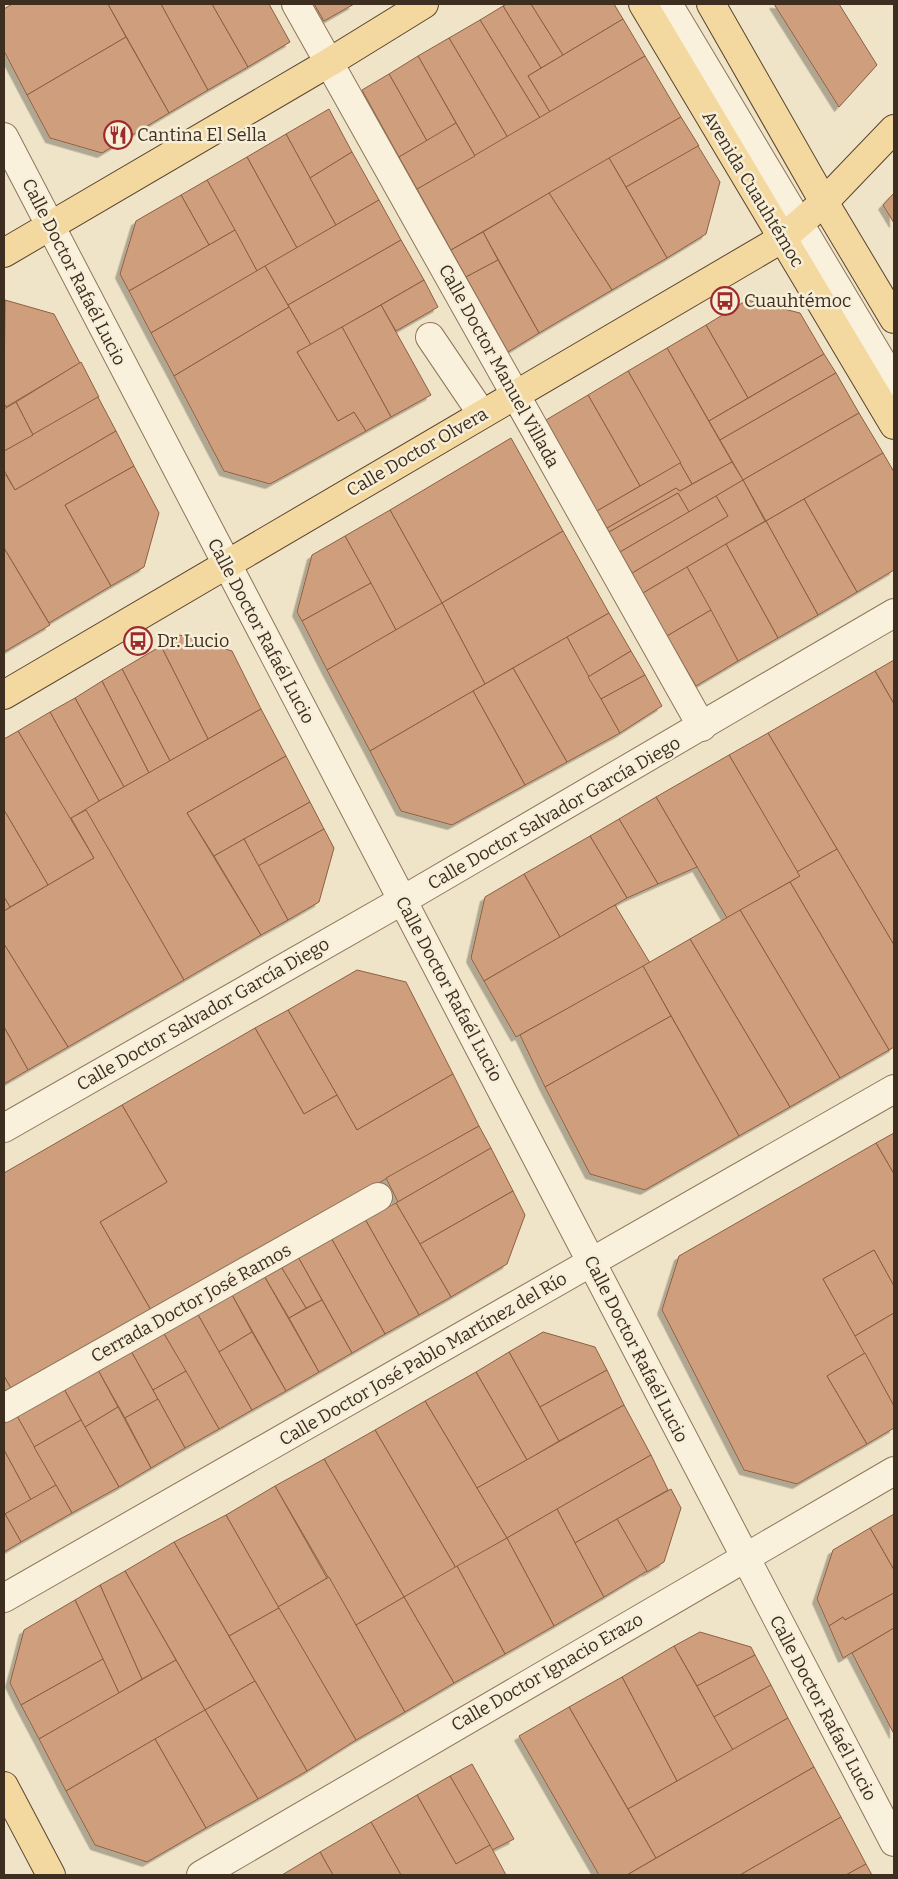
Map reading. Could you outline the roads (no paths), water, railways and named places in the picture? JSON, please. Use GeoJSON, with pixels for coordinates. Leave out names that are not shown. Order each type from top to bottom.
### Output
{"type":"FeatureCollection","features":[{"type":"Feature","properties":{"kind":"main road"},"geometry":{"type":"LineString","coordinates":[[4,253],[330,62],[424,4]]}},
{"type":"Feature","properties":{"kind":"main road","name":"Avenida Cuauhtémoc"},"geometry":{"type":"LineString","coordinates":[[643,4],[791,231],[894,425]]}},
{"type":"Feature","properties":{"kind":"main road"},"geometry":{"type":"LineString","coordinates":[[711,4],[824,202],[894,319]]}},
{"type":"Feature","properties":{"kind":"main road","name":"Calle Doctor Olvera"},"geometry":{"type":"LineString","coordinates":[[4,695],[791,231],[824,202],[894,129]]}},
{"type":"Feature","properties":{"kind":"main road"},"geometry":{"type":"LineString","coordinates":[[4,1786],[51,1875]]}},
{"type":"Feature","properties":{"kind":"street","name":"Calle Doctor Manuel Villada"},"geometry":{"type":"LineString","coordinates":[[296,4],[702,727]]}},
{"type":"Feature","properties":{"kind":"street"},"geometry":{"type":"LineString","coordinates":[[668,4],[791,231],[894,382]]}},
{"type":"Feature","properties":{"kind":"street","name":"Calle Doctor Rafaél Lucio"},"geometry":{"type":"LineString","coordinates":[[4,137],[894,1842]]}},
{"type":"Feature","properties":{"kind":"street"},"geometry":{"type":"LineString","coordinates":[[430,337],[482,414]]}},
{"type":"Feature","properties":{"kind":"street","name":"Calle Doctor Salvador García Diego"},"geometry":{"type":"LineString","coordinates":[[4,1128],[403,900],[894,614]]}},
{"type":"Feature","properties":{"kind":"street","name":"Calle Doctor José Pablo Martínez del Río"},"geometry":{"type":"LineString","coordinates":[[4,1598],[894,1089]]}},
{"type":"Feature","properties":{"kind":"street","name":"Cerrada Doctor José Ramos"},"geometry":{"type":"LineString","coordinates":[[4,1408],[378,1197]]}},
{"type":"Feature","properties":{"kind":"street","name":"Calle Doctor Ignacio Erazo"},"geometry":{"type":"LineString","coordinates":[[201,1875],[894,1471]]}},
{"type":"Feature","properties":{"kind":"place","name":"Cantina El Sella"},"geometry":{"type":"Point","coordinates":[118,135]}},
{"type":"Feature","properties":{"kind":"place","name":"Cuauhtémoc"},"geometry":{"type":"Point","coordinates":[725,301]}},
{"type":"Feature","properties":{"kind":"place","name":"Dr. Lucio"},"geometry":{"type":"Point","coordinates":[138,641]}}]}
